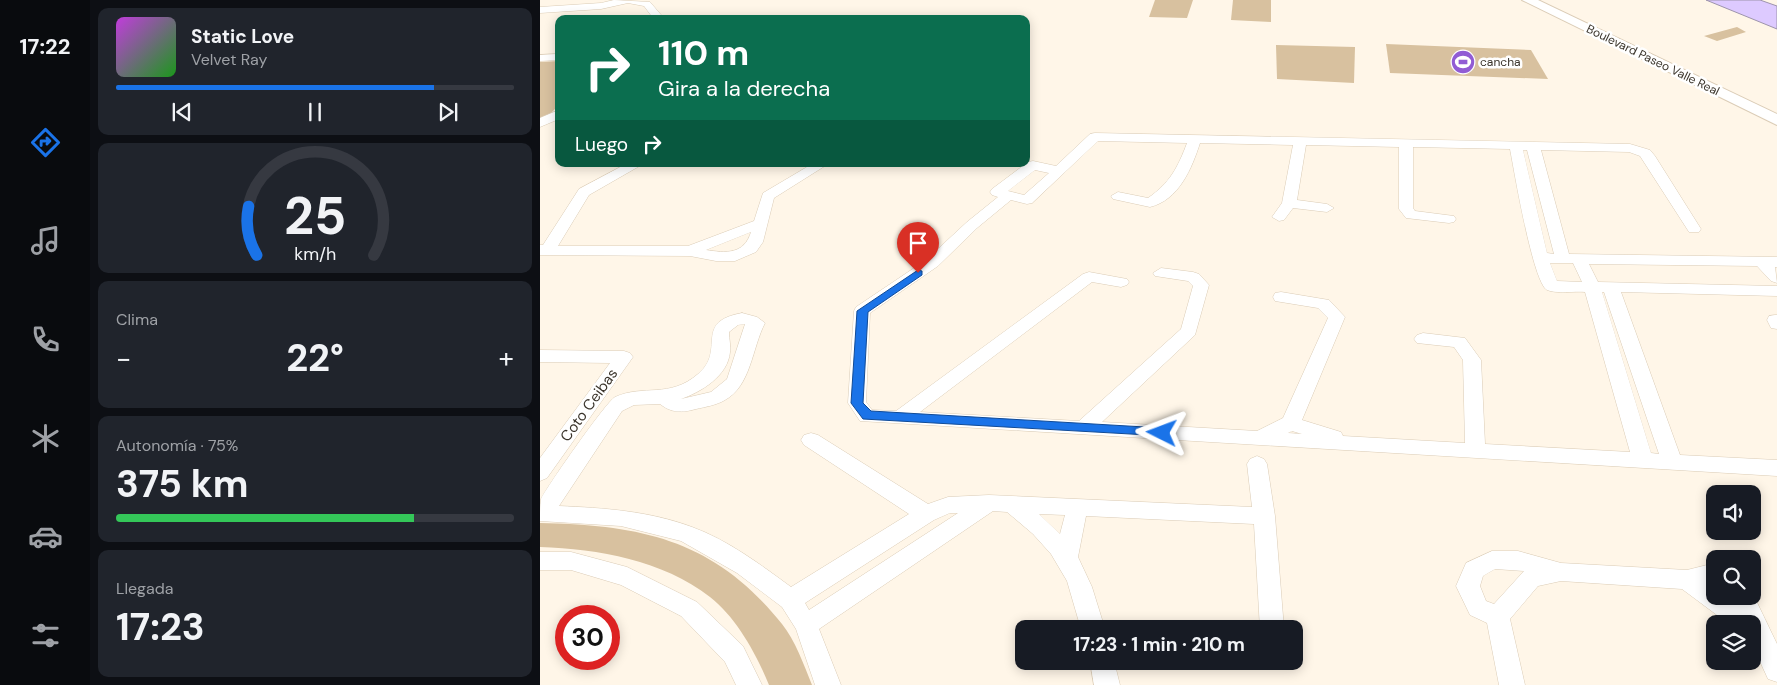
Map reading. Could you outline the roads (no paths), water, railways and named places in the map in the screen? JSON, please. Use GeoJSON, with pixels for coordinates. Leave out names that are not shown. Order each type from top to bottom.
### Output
{"type":"FeatureCollection","features":[{"type":"Feature","properties":{"kind":"street"},"geometry":{"type":"LineString","coordinates":[[540,10],[601,6],[627,0],[647,4],[657,15]]}},
{"type":"Feature","properties":{"kind":"street","name":"Boulevard Paseo Valle Real"},"geometry":{"type":"LineString","coordinates":[[1528,0],[1777,120]]}},
{"type":"Feature","properties":{"kind":"street","name":"Boulevard Paseo Valle Real"},"geometry":{"type":"LineString","coordinates":[[1548,0],[1777,105]]}},
{"type":"Feature","properties":{"kind":"street"},"geometry":{"type":"LineString","coordinates":[[540,58],[555,57]]}},
{"type":"Feature","properties":{"kind":"street"},"geometry":{"type":"LineString","coordinates":[[540,123],[555,116]]}},
{"type":"Feature","properties":{"kind":"street"},"geometry":{"type":"LineString","coordinates":[[1058,171],[1033,165],[997,192],[1027,200],[1095,137],[1630,148],[1645,153],[1694,229]]}},
{"type":"Feature","properties":{"kind":"street"},"geometry":{"type":"LineString","coordinates":[[1118,196],[1150,203],[1170,190],[1182,177],[1195,139]]}},
{"type":"Feature","properties":{"kind":"street"},"geometry":{"type":"LineString","coordinates":[[1278,217],[1288,203],[1300,141]]}},
{"type":"Feature","properties":{"kind":"street"},"geometry":{"type":"LineString","coordinates":[[1406,144],[1406,209],[1411,215],[1450,219]]}},
{"type":"Feature","properties":{"kind":"street"},"geometry":{"type":"LineString","coordinates":[[1516,146],[1540,258],[1551,286],[1777,292]]}},
{"type":"Feature","properties":{"kind":"street"},"geometry":{"type":"LineString","coordinates":[[1533,146],[1571,259],[1592,287],[1644,461]]}},
{"type":"Feature","properties":{"kind":"street"},"geometry":{"type":"LineString","coordinates":[[544,250],[584,192],[630,167]]}},
{"type":"Feature","properties":{"kind":"street"},"geometry":{"type":"LineString","coordinates":[[544,250],[690,251],[714,257],[733,256],[747,251],[755,242],[758,224],[771,193],[816,167]]}},
{"type":"Feature","properties":{"kind":"street"},"geometry":{"type":"LineString","coordinates":[[1009,196],[972,225],[932,263],[862,311],[857,403],[867,416],[1259,438],[1361,446],[1777,468]]}},
{"type":"Feature","properties":{"kind":"street"},"geometry":{"type":"LineString","coordinates":[[1288,203],[1327,208]]}},
{"type":"Feature","properties":{"kind":"street"},"geometry":{"type":"LineString","coordinates":[[1540,258],[1770,263],[1777,278]]}},
{"type":"Feature","properties":{"kind":"street"},"geometry":{"type":"LineString","coordinates":[[1714,262],[1733,290]]}},
{"type":"Feature","properties":{"kind":"street"},"geometry":{"type":"LineString","coordinates":[[1084,428],[1189,331],[1201,285],[1193,277],[1161,273]]}},
{"type":"Feature","properties":{"kind":"street"},"geometry":{"type":"LineString","coordinates":[[900,418],[1089,277],[1121,282]]}},
{"type":"Feature","properties":{"kind":"street"},"geometry":{"type":"LineString","coordinates":[[1611,288],[1672,462]]}},
{"type":"Feature","properties":{"kind":"street"},"geometry":{"type":"LineString","coordinates":[[1259,438],[1291,423],[1316,369],[1336,317],[1323,304],[1281,297]]}},
{"type":"Feature","properties":{"kind":"street","name":"Coto Ceibas"},"geometry":{"type":"LineString","coordinates":[[541,513],[615,406],[632,398],[663,397],[699,383],[714,368],[721,357],[720,331],[725,325],[741,318],[750,319],[756,324],[748,339],[735,380],[726,391],[717,397],[683,406],[672,404],[663,397]]}},
{"type":"Feature","properties":{"kind":"street"},"geometry":{"type":"LineString","coordinates":[[1422,339],[1459,342],[1472,360],[1475,451]]}},
{"type":"Feature","properties":{"kind":"street","name":"Coto Ceibas"},"geometry":{"type":"LineString","coordinates":[[540,356],[624,356],[540,473]]}},
{"type":"Feature","properties":{"kind":"street"},"geometry":{"type":"LineString","coordinates":[[1291,423],[1361,446]]}},
{"type":"Feature","properties":{"kind":"street"},"geometry":{"type":"LineString","coordinates":[[810,440],[926,514]]}},
{"type":"Feature","properties":{"kind":"street"},"geometry":{"type":"LineString","coordinates":[[1257,464],[1264,516],[1271,620]]}},
{"type":"Feature","properties":{"kind":"street"},"geometry":{"type":"LineString","coordinates":[[790,600],[926,514],[948,505],[1000,503],[1264,516]]}},
{"type":"Feature","properties":{"kind":"street"},"geometry":{"type":"LineString","coordinates":[[1000,503],[1028,516],[1053,541],[1078,580],[1090,620]]}},
{"type":"Feature","properties":{"kind":"street"},"geometry":{"type":"LineString","coordinates":[[806,625],[1000,503]]}},
{"type":"Feature","properties":{"kind":"street"},"geometry":{"type":"LineString","coordinates":[[1066,559],[1078,507]]}},
{"type":"Feature","properties":{"kind":"street"},"geometry":{"type":"LineString","coordinates":[[541,513],[621,518],[686,534],[745,566],[790,600],[806,625],[828,685]]}},
{"type":"Feature","properties":{"kind":"street"},"geometry":{"type":"LineString","coordinates":[[1498,617],[1478,608],[1468,586],[1474,570],[1492,560],[1518,560],[1561,572],[1687,580],[1706,575]]}},
{"type":"Feature","properties":{"kind":"street"},"geometry":{"type":"LineString","coordinates":[[540,561],[571,561],[628,577],[689,609],[734,654],[749,685]]}},
{"type":"Feature","properties":{"kind":"street"},"geometry":{"type":"LineString","coordinates":[[1498,617],[1531,578],[1561,572]]}},
{"type":"Feature","properties":{"kind":"street"},"geometry":{"type":"LineString","coordinates":[[1687,580],[1735,615]]}},
{"type":"Feature","properties":{"kind":"street"},"geometry":{"type":"LineString","coordinates":[[1498,617],[1512,685]]}},
{"type":"Feature","properties":{"kind":"street"},"geometry":{"type":"LineString","coordinates":[[1761,642],[1777,671]]}},
{"type":"Feature","properties":{"kind":"street"},"geometry":{"type":"LineString","coordinates":[[1104,670],[1107,685]]}},
{"type":"Feature","properties":{"kind":"place","name":"cancha"},"geometry":{"type":"Point","coordinates":[1463,62]}}]}
